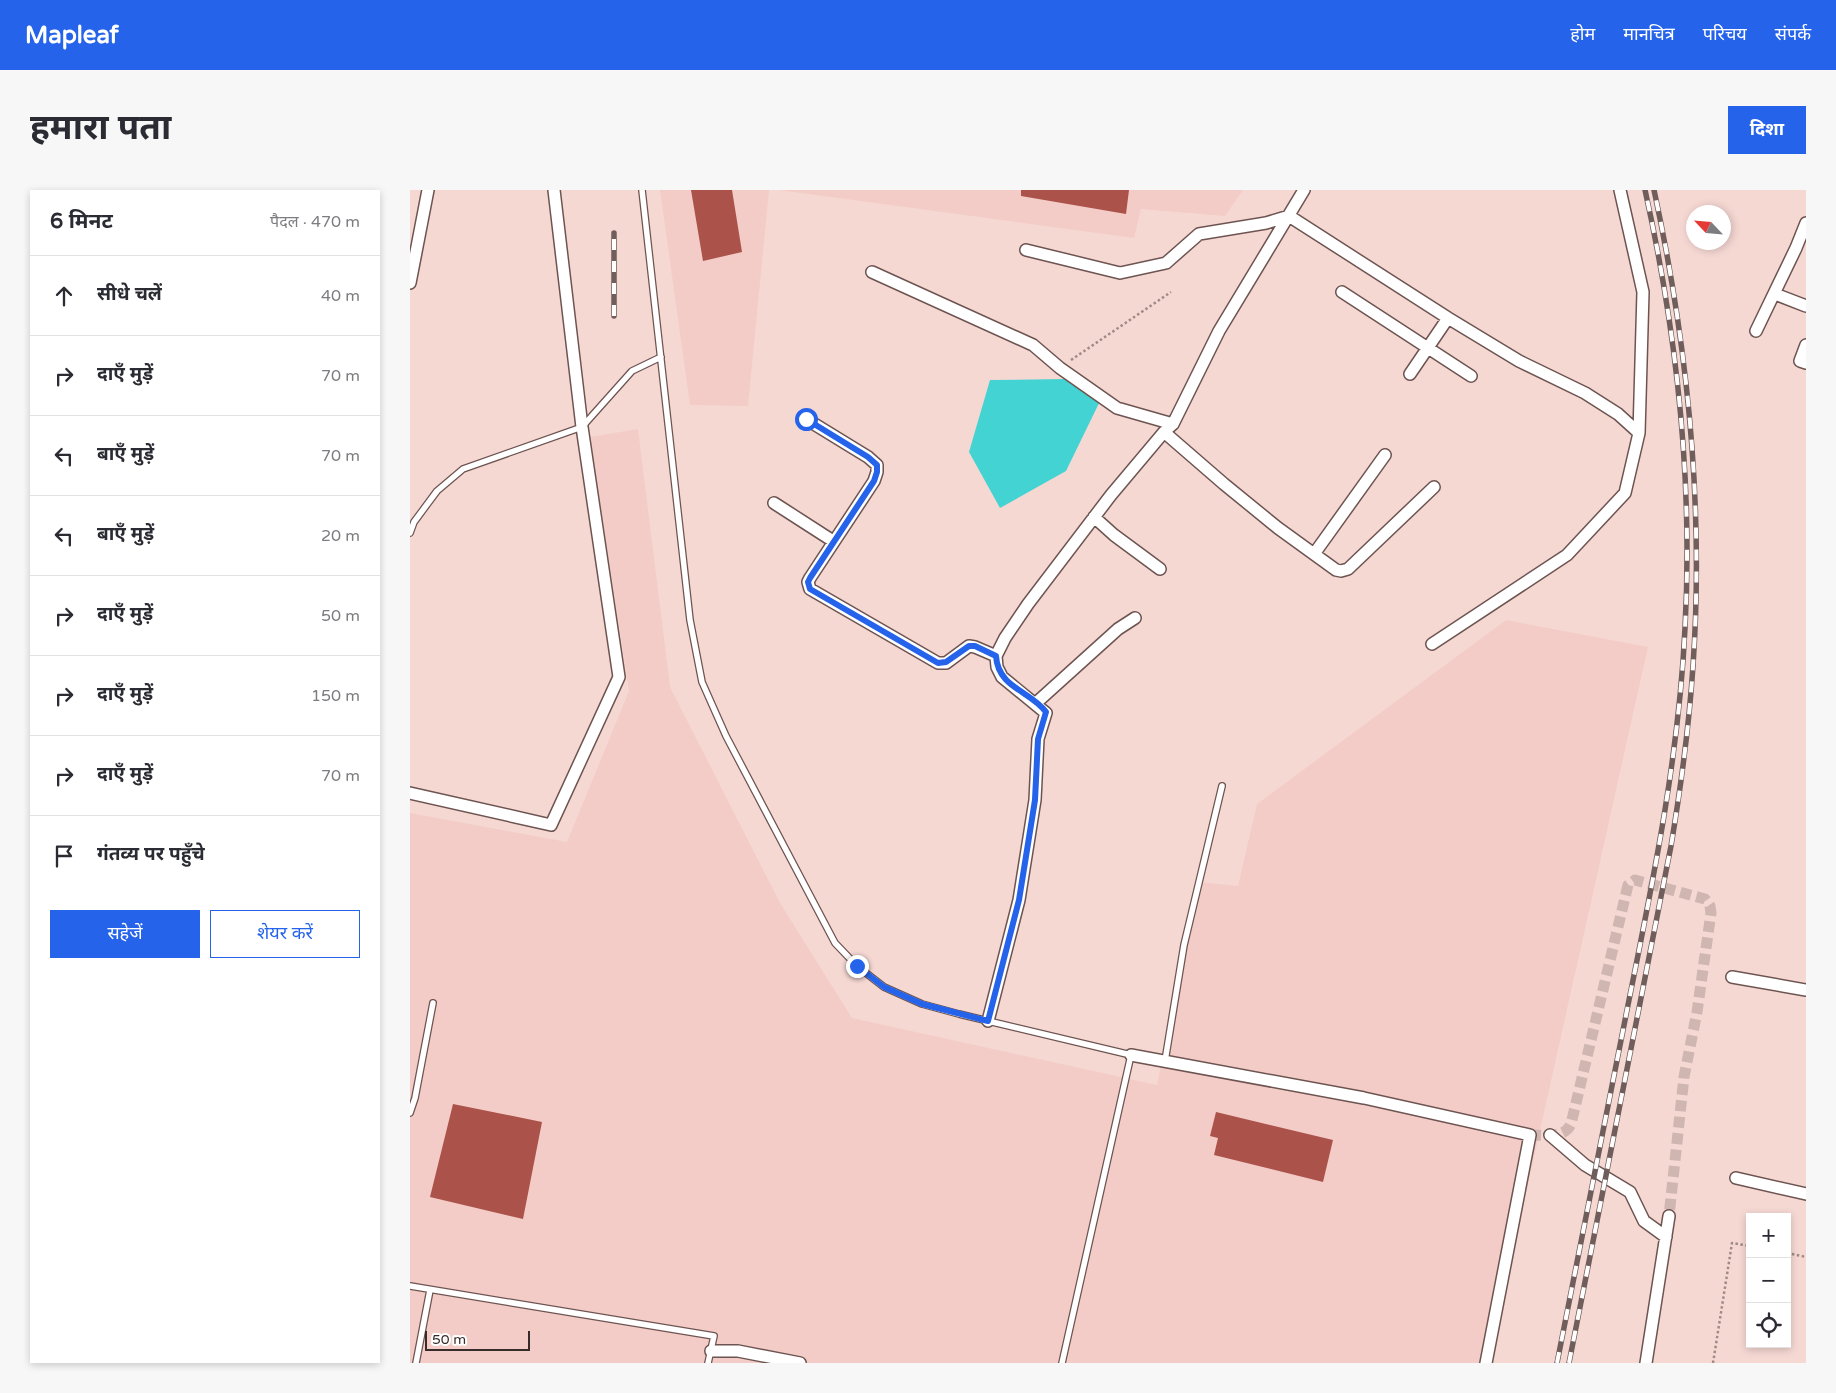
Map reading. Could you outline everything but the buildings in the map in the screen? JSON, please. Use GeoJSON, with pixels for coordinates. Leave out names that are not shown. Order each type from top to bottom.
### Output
{"type":"FeatureCollection","features":[{"type":"Feature","properties":{"kind":"street"},"geometry":{"type":"LineString","coordinates":[[410,283],[428,190]]}},
{"type":"Feature","properties":{"kind":"street"},"geometry":{"type":"LineString","coordinates":[[410,793],[552,825],[619,677],[582,427],[554,190]]}},
{"type":"Feature","properties":{"kind":"street"},"geometry":{"type":"LineString","coordinates":[[988,1021],[1019,900],[1035,800],[1038,739],[1046,712],[1002,676],[997,667],[996,656],[1005,638],[1028,604],[1094,517],[1164,432],[1173,424],[1219,331],[1304,190]]}},
{"type":"Feature","properties":{"kind":"street"},"geometry":{"type":"LineString","coordinates":[[1432,644],[1567,555],[1625,493],[1639,433],[1643,292],[1620,190]]}},
{"type":"Feature","properties":{"kind":"street"},"geometry":{"type":"LineString","coordinates":[[1026,250],[1120,273],[1166,262],[1199,234],[1266,223],[1289,216],[1519,361],[1585,393],[1618,414],[1639,433]]}},
{"type":"Feature","properties":{"kind":"street"},"geometry":{"type":"LineString","coordinates":[[1756,331],[1801,250],[1806,223]]}},
{"type":"Feature","properties":{"kind":"street"},"geometry":{"type":"LineString","coordinates":[[872,272],[1034,345],[1060,368],[1117,408],[1173,424]]}},
{"type":"Feature","properties":{"kind":"street"},"geometry":{"type":"LineString","coordinates":[[1342,292],[1470,376]]}},
{"type":"Feature","properties":{"kind":"street"},"geometry":{"type":"LineString","coordinates":[[1775,294],[1806,306]]}},
{"type":"Feature","properties":{"kind":"street"},"geometry":{"type":"LineString","coordinates":[[1410,374],[1448,318]]}},
{"type":"Feature","properties":{"kind":"street"},"geometry":{"type":"LineString","coordinates":[[1806,345],[1800,361],[1806,363]]}},
{"type":"Feature","properties":{"kind":"street"},"geometry":{"type":"LineString","coordinates":[[806,419],[868,457],[877,465],[874,481],[833,541],[808,582],[810,589],[938,663],[946,662],[969,646],[975,646],[996,656]]}},
{"type":"Feature","properties":{"kind":"street"},"geometry":{"type":"LineString","coordinates":[[1164,432],[1262,516],[1336,570],[1348,569],[1434,488]]}},
{"type":"Feature","properties":{"kind":"street"},"geometry":{"type":"LineString","coordinates":[[1314,554],[1385,455]]}},
{"type":"Feature","properties":{"kind":"street"},"geometry":{"type":"LineString","coordinates":[[774,503],[833,541]]}},
{"type":"Feature","properties":{"kind":"street"},"geometry":{"type":"LineString","coordinates":[[1094,517],[1114,535],[1160,569]]}},
{"type":"Feature","properties":{"kind":"street"},"geometry":{"type":"LineString","coordinates":[[1036,703],[1134,618]]}},
{"type":"Feature","properties":{"kind":"street"},"geometry":{"type":"LineString","coordinates":[[1732,977],[1806,990]]}},
{"type":"Feature","properties":{"kind":"street"},"geometry":{"type":"LineString","coordinates":[[1131,1055],[1364,1098],[1530,1135],[1486,1363]]}},
{"type":"Feature","properties":{"kind":"street"},"geometry":{"type":"LineString","coordinates":[[1550,1135],[1585,1166],[1630,1192],[1644,1221],[1666,1237]]}},
{"type":"Feature","properties":{"kind":"street"},"geometry":{"type":"LineString","coordinates":[[1736,1178],[1806,1194]]}},
{"type":"Feature","properties":{"kind":"street"},"geometry":{"type":"LineString","coordinates":[[1646,1363],[1669,1216]]}},
{"type":"Feature","properties":{"kind":"street"},"geometry":{"type":"LineString","coordinates":[[711,1351],[738,1351],[800,1363]]}},
{"type":"Feature","properties":{"kind":"lane"},"geometry":{"type":"LineString","coordinates":[[642,190],[690,620],[702,682],[726,736],[835,942],[857,966],[884,987],[922,1004],[1131,1055],[1062,1363]]}},
{"type":"Feature","properties":{"kind":"lane"},"geometry":{"type":"LineString","coordinates":[[410,533],[414,522],[437,491],[463,469],[582,427],[632,371],[661,357]]}},
{"type":"Feature","properties":{"kind":"lane"},"geometry":{"type":"LineString","coordinates":[[1165,1061],[1184,945],[1222,786]]}},
{"type":"Feature","properties":{"kind":"lane"},"geometry":{"type":"LineString","coordinates":[[410,1113],[415,1098],[434,1003]]}},
{"type":"Feature","properties":{"kind":"lane"},"geometry":{"type":"LineString","coordinates":[[410,1286],[714,1336],[708,1363]]}},
{"type":"Feature","properties":{"kind":"lane"},"geometry":{"type":"LineString","coordinates":[[416,1363],[430,1290]]}},
{"type":"Feature","properties":{"kind":"path"},"geometry":{"type":"LineString","coordinates":[[1060,368],[1172,292]]}},
{"type":"Feature","properties":{"kind":"path"},"geometry":{"type":"LineString","coordinates":[[1713,1363],[1732,1243],[1746,1245]]}},
{"type":"Feature","properties":{"kind":"path"},"geometry":{"type":"LineString","coordinates":[[1791,1254],[1806,1257]]}},
{"type":"Feature","properties":{"kind":"shaded area"},"geometry":{"type":"Polygon","coordinates":[[[660,190],[769,190],[748,406],[690,405],[660,190]]]}},
{"type":"Feature","properties":{"kind":"shaded area"},"geometry":{"type":"Polygon","coordinates":[[[779,190],[1243,190],[1225,216],[1141,209],[1134,238],[779,190]]]}},
{"type":"Feature","properties":{"kind":"shaded area"},"geometry":{"type":"Polygon","coordinates":[[[638,429],[670,687],[780,903],[852,1018],[1157,1085],[1199,882],[1238,886],[1257,804],[1506,620],[1648,647],[1488,1363],[410,1363],[410,813],[567,842],[629,691],[590,437],[638,429]]]}},
{"type":"Feature","properties":{"kind":"water"},"geometry":{"type":"Polygon","coordinates":[[[1065,379],[1102,397],[1066,471],[1000,508],[969,452],[990,380],[1065,379]]]}},
{"type":"Feature","properties":{"kind":"tunnel"},"geometry":{"type":"LineString","coordinates":[[1530,1135],[1559,1134],[1568,1129],[1571,1124],[1628,885],[1635,880],[1705,899],[1710,906],[1711,913],[1697,1012],[1684,1077],[1669,1216]]}},
{"type":"Feature","properties":{"kind":"railway"},"geometry":{"type":"LineString","coordinates":[[1557,1363],[1656,861],[1671,769],[1682,675],[1687,573],[1687,518],[1680,408],[1666,299],[1645,190]]}},
{"type":"Feature","properties":{"kind":"railway"},"geometry":{"type":"LineString","coordinates":[[1569,1363],[1671,846],[1684,756],[1693,666],[1696,546],[1690,427],[1676,308],[1654,190]]}},
{"type":"Feature","properties":{"kind":"railway"},"geometry":{"type":"LineString","coordinates":[[614,233],[614,316]]}},
{"type":"Feature","properties":{"kind":"route"},"geometry":{"type":"LineString","coordinates":[[806,419],[868,457],[877,465],[874,481],[810,578],[808,582],[810,589],[938,663],[946,662],[969,646],[975,646],[996,656],[997,667],[1002,676],[1046,711],[1039,732],[1035,800],[1019,900],[988,1021],[922,1004],[884,987],[857,966]]}}]}
